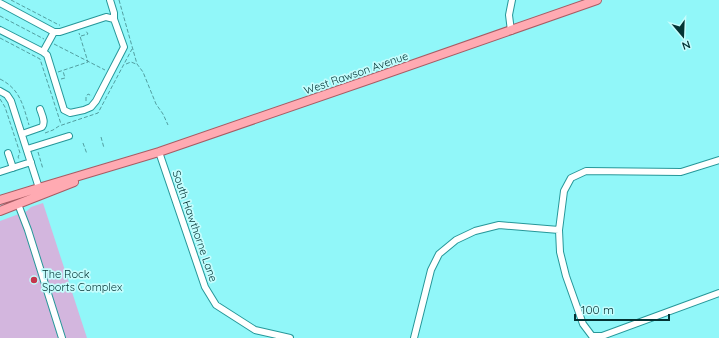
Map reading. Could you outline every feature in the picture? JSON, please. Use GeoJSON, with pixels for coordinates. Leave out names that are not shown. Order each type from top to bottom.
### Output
{"type":"FeatureCollection","features":[{"type":"Feature","properties":{"kind":"main road","name":"West Rawson Avenue"},"geometry":{"type":"LineString","coordinates":[[0,200],[159,152],[372,80],[597,0]]}},
{"type":"Feature","properties":{"kind":"main road","name":"West Rawson Avenue"},"geometry":{"type":"LineString","coordinates":[[0,211],[122,164]]}},
{"type":"Feature","properties":{"kind":"street"},"geometry":{"type":"LineString","coordinates":[[0,30],[47,55],[64,110],[70,113],[84,110],[91,107],[96,101],[124,47],[114,18],[110,0]]}},
{"type":"Feature","properties":{"kind":"street"},"geometry":{"type":"LineString","coordinates":[[511,31],[509,15],[512,0]]}},
{"type":"Feature","properties":{"kind":"street"},"geometry":{"type":"LineString","coordinates":[[0,3],[54,32],[60,32],[106,17],[114,18]]}},
{"type":"Feature","properties":{"kind":"street"},"geometry":{"type":"LineString","coordinates":[[43,52],[54,32]]}},
{"type":"Feature","properties":{"kind":"street"},"geometry":{"type":"LineString","coordinates":[[0,90],[7,95],[11,101],[39,188]]}},
{"type":"Feature","properties":{"kind":"street"},"geometry":{"type":"LineString","coordinates":[[22,134],[42,127],[44,122],[40,109]]}},
{"type":"Feature","properties":{"kind":"street"},"geometry":{"type":"LineString","coordinates":[[26,149],[69,136]]}},
{"type":"Feature","properties":{"kind":"street","name":"South Hawthorne Lane"},"geometry":{"type":"LineString","coordinates":[[159,152],[205,288],[216,305],[255,330],[290,338]]}},
{"type":"Feature","properties":{"kind":"street"},"geometry":{"type":"LineString","coordinates":[[8,153],[13,168]]}},
{"type":"Feature","properties":{"kind":"street"},"geometry":{"type":"LineString","coordinates":[[719,160],[681,172],[586,171],[571,178],[564,191],[559,230],[560,252],[566,276],[583,324],[592,336],[602,336],[719,293]]}},
{"type":"Feature","properties":{"kind":"street"},"geometry":{"type":"LineString","coordinates":[[0,172],[30,162]]}},
{"type":"Feature","properties":{"kind":"street"},"geometry":{"type":"LineString","coordinates":[[18,204],[28,230],[62,338]]}},
{"type":"Feature","properties":{"kind":"street"},"geometry":{"type":"LineString","coordinates":[[414,338],[431,270],[440,254],[456,240],[475,231],[499,225],[559,230]]}},
{"type":"Feature","properties":{"kind":"path"},"geometry":{"type":"LineString","coordinates":[[10,0],[59,25],[64,24]]}},
{"type":"Feature","properties":{"kind":"path"},"geometry":{"type":"LineString","coordinates":[[119,0],[137,64],[143,72],[156,104],[163,114],[168,126]]}},
{"type":"Feature","properties":{"kind":"path"},"geometry":{"type":"LineString","coordinates":[[0,16],[45,40]]}},
{"type":"Feature","properties":{"kind":"path"},"geometry":{"type":"LineString","coordinates":[[78,30],[88,62]]}},
{"type":"Feature","properties":{"kind":"path"},"geometry":{"type":"LineString","coordinates":[[80,36],[88,34]]}},
{"type":"Feature","properties":{"kind":"path"},"geometry":{"type":"LineString","coordinates":[[0,38],[40,59],[62,125]]}},
{"type":"Feature","properties":{"kind":"path"},"geometry":{"type":"LineString","coordinates":[[52,43],[108,72]]}},
{"type":"Feature","properties":{"kind":"path"},"geometry":{"type":"LineString","coordinates":[[121,69],[132,49]]}},
{"type":"Feature","properties":{"kind":"path"},"geometry":{"type":"LineString","coordinates":[[56,72],[88,62]]}},
{"type":"Feature","properties":{"kind":"path"},"geometry":{"type":"LineString","coordinates":[[124,64],[131,62],[137,64]]}},
{"type":"Feature","properties":{"kind":"path"},"geometry":{"type":"LineString","coordinates":[[62,70],[65,78]]}},
{"type":"Feature","properties":{"kind":"path"},"geometry":{"type":"LineString","coordinates":[[0,78],[10,85],[16,92],[22,103],[30,128]]}},
{"type":"Feature","properties":{"kind":"path"},"geometry":{"type":"LineString","coordinates":[[88,94],[86,101],[88,104]]}},
{"type":"Feature","properties":{"kind":"path"},"geometry":{"type":"LineString","coordinates":[[0,99],[5,107],[20,152],[18,157],[20,161]]}},
{"type":"Feature","properties":{"kind":"path"},"geometry":{"type":"LineString","coordinates":[[101,137],[104,148]]}},
{"type":"Feature","properties":{"kind":"path"},"geometry":{"type":"LineString","coordinates":[[83,142],[87,154]]}},
{"type":"Feature","properties":{"kind":"path"},"geometry":{"type":"LineString","coordinates":[[37,149],[43,169]]}},
{"type":"Feature","properties":{"kind":"shaded area","name":"The Rock Sports Complex"},"geometry":{"type":"Polygon","coordinates":[[[43,203],[87,338],[0,338],[0,221],[27,211],[31,207],[43,203]]]}},
{"type":"Feature","properties":{"kind":"place","name":"The Rock Sports Complex"},"geometry":{"type":"Point","coordinates":[34,280]}}]}
